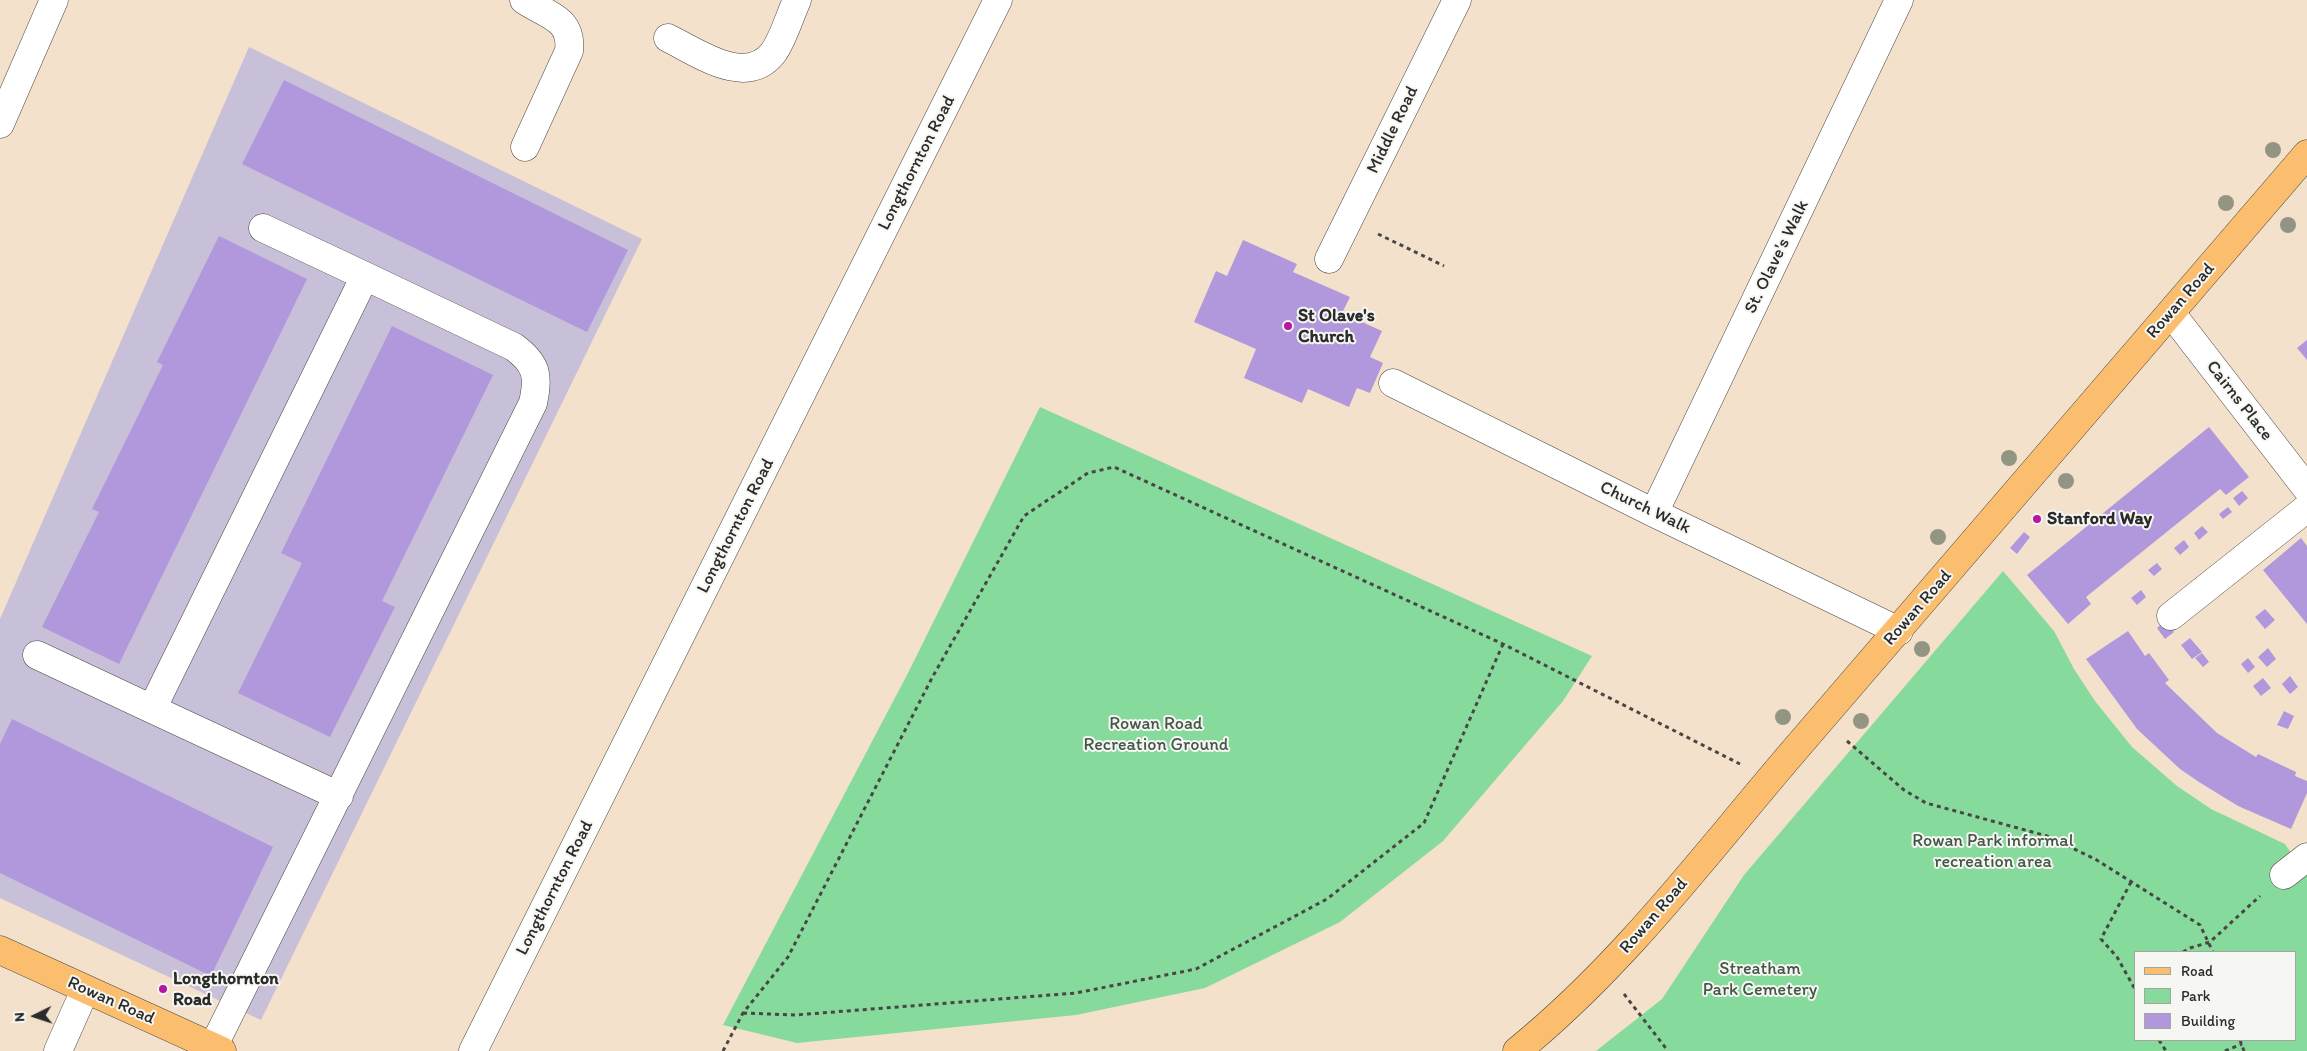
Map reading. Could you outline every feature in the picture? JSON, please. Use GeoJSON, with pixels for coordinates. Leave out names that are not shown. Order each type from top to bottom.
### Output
{"type":"FeatureCollection","features":[{"type":"Feature","properties":{"kind":"main road","name":"Rowan Road"},"geometry":{"type":"LineString","coordinates":[[1517,1051],[1577,1000],[1606,971],[1688,878],[1821,720],[2307,154]]}},
{"type":"Feature","properties":{"kind":"main road","name":"Rowan Road"},"geometry":{"type":"LineString","coordinates":[[0,950],[217,1049]]}},
{"type":"Feature","properties":{"kind":"street"},"geometry":{"type":"LineString","coordinates":[[0,124],[54,0]]}},
{"type":"Feature","properties":{"kind":"street"},"geometry":{"type":"LineString","coordinates":[[524,0],[559,20],[568,29],[570,40],[569,51],[525,147]]}},
{"type":"Feature","properties":{"kind":"street"},"geometry":{"type":"LineString","coordinates":[[668,38],[732,68],[746,68],[760,63],[773,53],[798,0]]}},
{"type":"Feature","properties":{"kind":"street","name":"Longthornton Road"},"geometry":{"type":"LineString","coordinates":[[473,1051],[998,0]]}},
{"type":"Feature","properties":{"kind":"street","name":"Middle Road"},"geometry":{"type":"LineString","coordinates":[[1329,259],[1457,0]]}},
{"type":"Feature","properties":{"kind":"street","name":"St. Olave's Walk"},"geometry":{"type":"LineString","coordinates":[[1654,513],[1899,0]]}},
{"type":"Feature","properties":{"kind":"street"},"geometry":{"type":"LineString","coordinates":[[217,1049],[532,403],[537,386],[535,372],[529,358],[514,347],[263,228]]}},
{"type":"Feature","properties":{"kind":"street"},"geometry":{"type":"LineString","coordinates":[[152,709],[365,276]]}},
{"type":"Feature","properties":{"kind":"street","name":"Cairns Place"},"geometry":{"type":"LineString","coordinates":[[2171,313],[2307,489]]}},
{"type":"Feature","properties":{"kind":"street","name":"Church Walk"},"geometry":{"type":"LineString","coordinates":[[1392,383],[1654,513],[1899,631]]}},
{"type":"Feature","properties":{"kind":"street"},"geometry":{"type":"LineString","coordinates":[[2171,616],[2307,508]]}},
{"type":"Feature","properties":{"kind":"street"},"geometry":{"type":"LineString","coordinates":[[37,655],[339,796]]}},
{"type":"Feature","properties":{"kind":"street"},"geometry":{"type":"LineString","coordinates":[[2284,875],[2307,857]]}},
{"type":"Feature","properties":{"kind":"street"},"geometry":{"type":"LineString","coordinates":[[58,1051],[85,990]]}},
{"type":"Feature","properties":{"kind":"path"},"geometry":{"type":"LineString","coordinates":[[1348,220],[1444,266]]}},
{"type":"Feature","properties":{"kind":"path"},"geometry":{"type":"LineString","coordinates":[[723,1051],[743,1013],[788,957],[933,676],[1024,516],[1088,473],[1114,467],[1503,644],[1740,763],[1764,787]]}},
{"type":"Feature","properties":{"kind":"path"},"geometry":{"type":"LineString","coordinates":[[743,1013],[795,1016],[1076,993],[1196,969],[1327,899],[1424,823],[1503,644]]}},
{"type":"Feature","properties":{"kind":"path"},"geometry":{"type":"LineString","coordinates":[[1821,720],[1904,790],[1926,803],[2047,836],[2095,858],[2200,925],[2210,942],[2213,951]]}},
{"type":"Feature","properties":{"kind":"path"},"geometry":{"type":"LineString","coordinates":[[2187,951],[2210,942],[2284,875]]}},
{"type":"Feature","properties":{"kind":"path"},"geometry":{"type":"LineString","coordinates":[[2131,882],[2101,939],[2117,957],[2134,985]]}},
{"type":"Feature","properties":{"kind":"path"},"geometry":{"type":"LineString","coordinates":[[1606,971],[1668,1051]]}},
{"type":"Feature","properties":{"kind":"path"},"geometry":{"type":"LineString","coordinates":[[2225,1051],[2241,1042],[2244,1051]]}},
{"type":"Feature","properties":{"kind":"shaded area"},"geometry":{"type":"Polygon","coordinates":[[[249,47],[642,239],[261,1020],[0,898],[0,619],[249,47]]]}},
{"type":"Feature","properties":{"kind":"green space","name":"Rowan Road Recreation Ground"},"geometry":{"type":"Polygon","coordinates":[[[1040,407],[1592,656],[1563,701],[1443,841],[1340,922],[1205,988],[1076,1015],[797,1043],[723,1025],[908,673],[1040,407]]]}},
{"type":"Feature","properties":{"kind":"green space","name":"Rowan Park informal recreation area"},"geometry":{"type":"Polygon","coordinates":[[[2003,571],[2054,631],[2074,669],[2095,701],[2132,747],[2177,786],[2211,809],[2285,844],[2307,876],[2307,1051],[1596,1051],[1662,999],[1744,875],[2003,571]]]}},
{"type":"Feature","properties":{"kind":"building"},"geometry":{"type":"Polygon","coordinates":[[[284,80],[628,250],[587,332],[242,164],[284,80]]]}},
{"type":"Feature","properties":{"kind":"building"},"geometry":{"type":"Polygon","coordinates":[[[219,236],[307,279],[119,664],[42,627],[99,512],[92,509],[163,365],[157,362],[219,236]]]}},
{"type":"Feature","properties":{"kind":"building","name":"St Olave's Church"},"geometry":{"type":"Polygon","coordinates":[[[1243,240],[1297,264],[1293,272],[1350,297],[1342,313],[1382,331],[1370,357],[1383,363],[1370,393],[1357,388],[1349,407],[1308,389],[1302,403],[1244,378],[1256,349],[1194,322],[1216,271],[1227,276],[1243,240]]]}},
{"type":"Feature","properties":{"kind":"building"},"geometry":{"type":"Polygon","coordinates":[[[392,326],[493,375],[382,601],[395,607],[330,737],[238,693],[302,563],[281,553],[392,326]]]}},
{"type":"Feature","properties":{"kind":"building"},"geometry":{"type":"Polygon","coordinates":[[[2307,340],[2307,360],[2297,348],[2307,340]]]}},
{"type":"Feature","properties":{"kind":"building"},"geometry":{"type":"Polygon","coordinates":[[[2209,427],[2249,477],[2226,495],[2220,489],[2086,597],[2091,604],[2068,624],[2027,575],[2209,427]]]}},
{"type":"Feature","properties":{"kind":"building"},"geometry":{"type":"Polygon","coordinates":[[[2242,491],[2248,498],[2239,506],[2233,498],[2242,491]]]}},
{"type":"Feature","properties":{"kind":"building"},"geometry":{"type":"Polygon","coordinates":[[[2228,507],[2232,512],[2223,519],[2219,514],[2228,507]]]}},
{"type":"Feature","properties":{"kind":"building"},"geometry":{"type":"Polygon","coordinates":[[[2202,526],[2208,532],[2199,540],[2194,533],[2202,526]]]}},
{"type":"Feature","properties":{"kind":"building"},"geometry":{"type":"Polygon","coordinates":[[[2024,532],[2030,537],[2017,554],[2010,548],[2024,532]]]}},
{"type":"Feature","properties":{"kind":"building"},"geometry":{"type":"Polygon","coordinates":[[[2301,538],[2307,546],[2307,624],[2263,570],[2301,538]]]}},
{"type":"Feature","properties":{"kind":"building"},"geometry":{"type":"Polygon","coordinates":[[[2184,540],[2189,547],[2180,555],[2174,548],[2184,540]]]}},
{"type":"Feature","properties":{"kind":"building"},"geometry":{"type":"Polygon","coordinates":[[[2157,563],[2162,569],[2154,576],[2148,570],[2157,563]]]}},
{"type":"Feature","properties":{"kind":"building"},"geometry":{"type":"Polygon","coordinates":[[[2141,590],[2146,597],[2137,605],[2131,598],[2141,590]]]}},
{"type":"Feature","properties":{"kind":"building"},"geometry":{"type":"Polygon","coordinates":[[[2265,609],[2275,620],[2265,629],[2255,617],[2265,609]]]}},
{"type":"Feature","properties":{"kind":"building"},"geometry":{"type":"Polygon","coordinates":[[[2165,621],[2174,632],[2165,639],[2157,628],[2165,621]]]}},
{"type":"Feature","properties":{"kind":"building"},"geometry":{"type":"Polygon","coordinates":[[[2128,631],[2145,656],[2149,653],[2169,680],[2165,683],[2217,733],[2256,757],[2258,754],[2296,772],[2295,776],[2307,781],[2307,793],[2291,829],[2238,806],[2199,782],[2180,769],[2137,729],[2086,659],[2128,631]]]}},
{"type":"Feature","properties":{"kind":"building"},"geometry":{"type":"Polygon","coordinates":[[[2190,638],[2202,652],[2192,659],[2181,645],[2190,638]]]}},
{"type":"Feature","properties":{"kind":"building"},"geometry":{"type":"Polygon","coordinates":[[[2268,648],[2276,659],[2267,667],[2258,657],[2268,648]]]}},
{"type":"Feature","properties":{"kind":"building"},"geometry":{"type":"Polygon","coordinates":[[[2202,653],[2209,662],[2203,667],[2195,658],[2202,653]]]}},
{"type":"Feature","properties":{"kind":"building"},"geometry":{"type":"Polygon","coordinates":[[[2248,658],[2255,667],[2248,673],[2241,664],[2248,658]]]}},
{"type":"Feature","properties":{"kind":"building"},"geometry":{"type":"Polygon","coordinates":[[[2290,676],[2298,687],[2290,694],[2282,684],[2290,676]]]}},
{"type":"Feature","properties":{"kind":"building"},"geometry":{"type":"Polygon","coordinates":[[[2263,678],[2271,688],[2261,696],[2253,686],[2263,678]]]}},
{"type":"Feature","properties":{"kind":"building"},"geometry":{"type":"Polygon","coordinates":[[[2284,711],[2294,716],[2288,729],[2277,725],[2284,711]]]}},
{"type":"Feature","properties":{"kind":"building"},"geometry":{"type":"Polygon","coordinates":[[[12,719],[273,847],[211,976],[0,873],[0,744],[12,719]]]}},
{"type":"Feature","properties":{"kind":"place","name":"St Olave's Church"},"geometry":{"type":"Point","coordinates":[1288,326]}},
{"type":"Feature","properties":{"kind":"place","name":"Stanford Way"},"geometry":{"type":"Point","coordinates":[2037,519]}},
{"type":"Feature","properties":{"kind":"place","name":"Longthornton Road"},"geometry":{"type":"Point","coordinates":[163,989]}},
{"type":"Feature","properties":{"kind":"park label","name":"Streatham Park Cemetery"},"geometry":{"type":"Point","coordinates":[1760,980]}}]}
